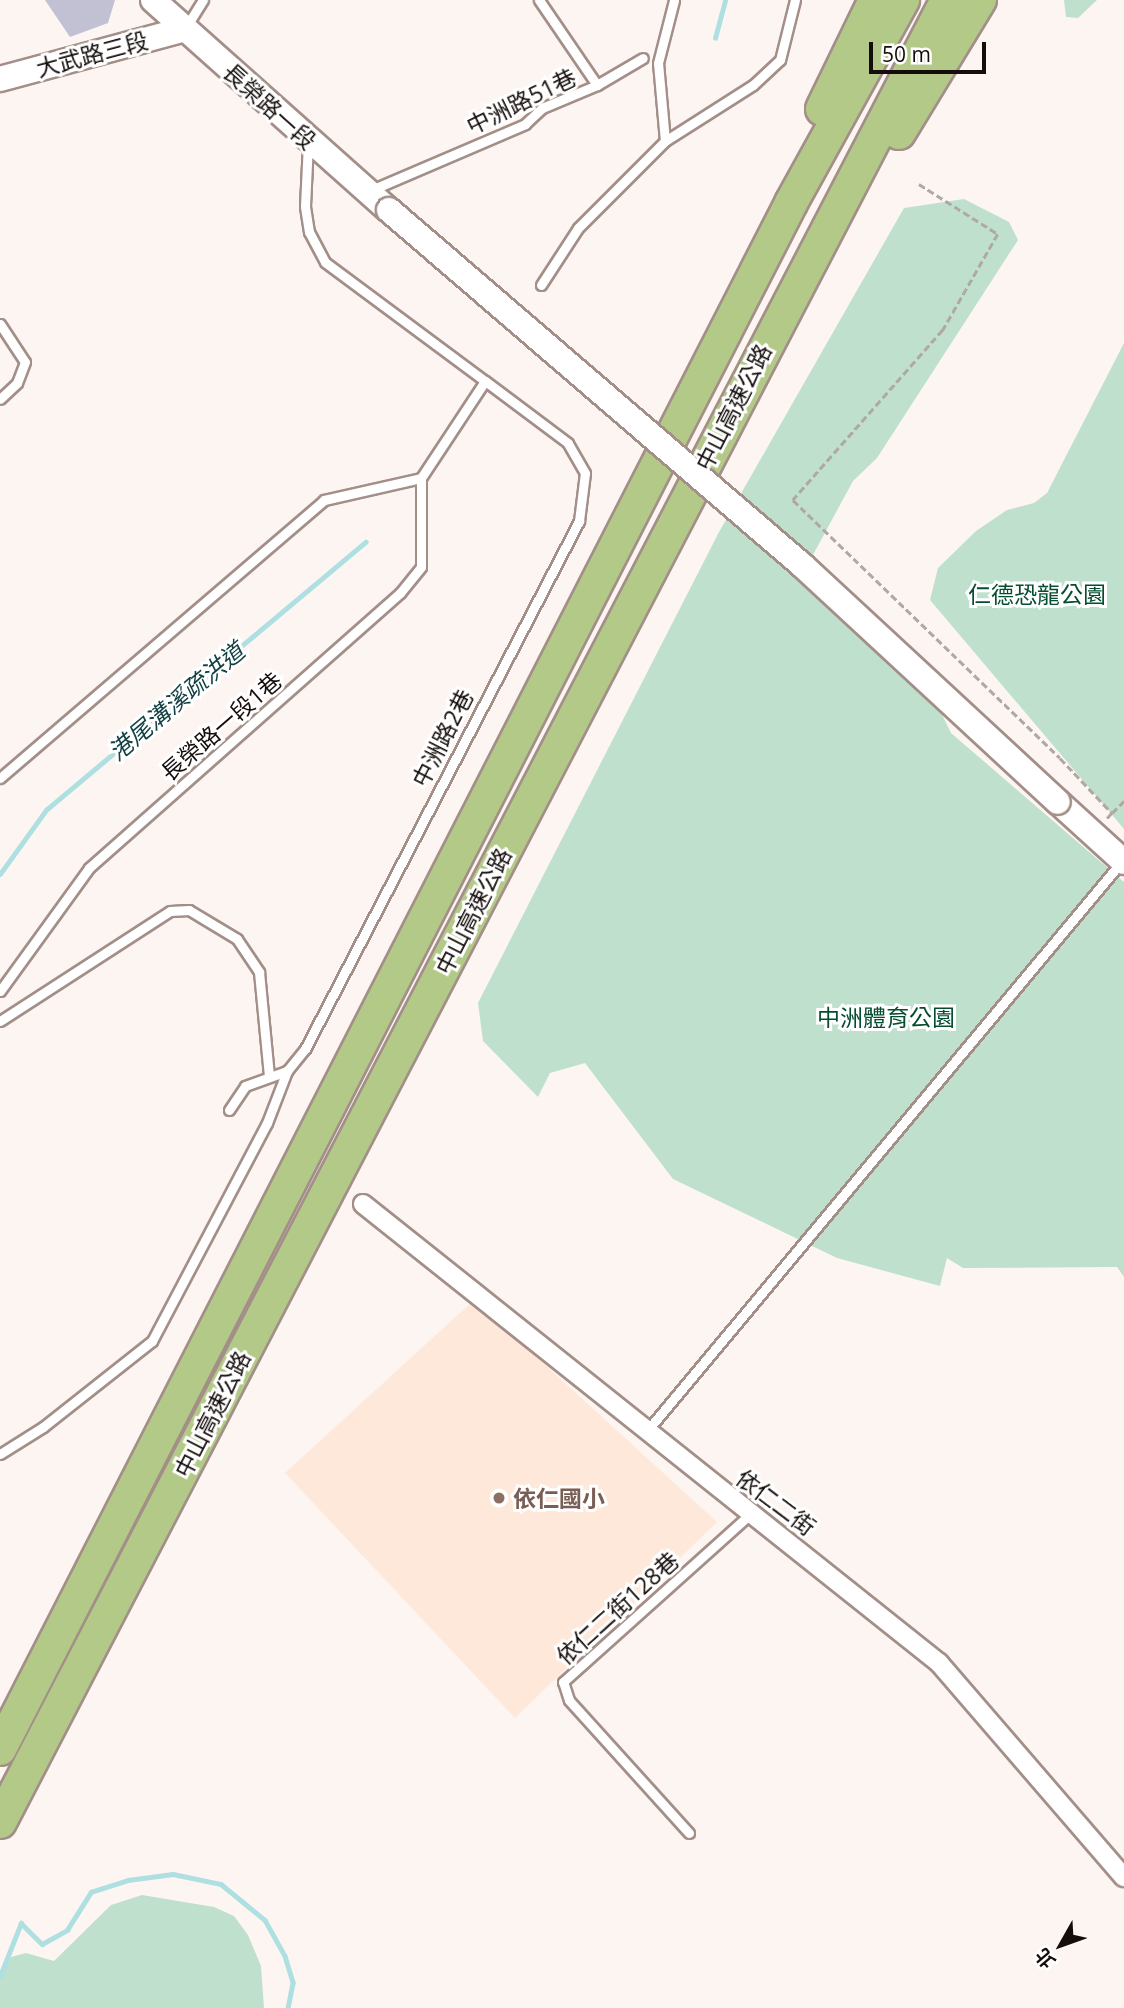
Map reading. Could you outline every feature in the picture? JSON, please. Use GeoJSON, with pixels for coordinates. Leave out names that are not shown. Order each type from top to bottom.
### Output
{"type":"FeatureCollection","features":[{"type":"Feature","properties":{"kind":"highway"},"geometry":{"type":"LineString","coordinates":[[752,278],[778,197],[875,0]]}},
{"type":"Feature","properties":{"kind":"highway","name":"中山高速公路"},"geometry":{"type":"LineString","coordinates":[[0,1749],[752,278],[902,0]]}},
{"type":"Feature","properties":{"kind":"highway","name":"中山高速公路"},"geometry":{"type":"LineString","coordinates":[[0,1822],[787,303],[947,0]]}},
{"type":"Feature","properties":{"kind":"highway"},"geometry":{"type":"LineString","coordinates":[[787,303],[833,245],[980,0]]}},
{"type":"Feature","properties":{"kind":"street","name":"長榮路一段"},"geometry":{"type":"LineString","coordinates":[[153,0],[308,140],[803,566],[1099,842],[1123,861]]}},
{"type":"Feature","properties":{"kind":"street","name":"大武路三段"},"geometry":{"type":"LineString","coordinates":[[0,79],[185,29]]}},
{"type":"Feature","properties":{"kind":"street","name":"依仁二街"},"geometry":{"type":"LineString","coordinates":[[363,1204],[750,1514],[853,1590],[939,1663],[1124,1877]]}},
{"type":"Feature","properties":{"kind":"lane"},"geometry":{"type":"LineString","coordinates":[[185,29],[203,0]]}},
{"type":"Feature","properties":{"kind":"lane","name":"中洲路51巷"},"geometry":{"type":"LineString","coordinates":[[368,191],[525,124],[542,108],[597,85],[539,0]]}},
{"type":"Feature","properties":{"kind":"lane"},"geometry":{"type":"LineString","coordinates":[[665,141],[658,63],[674,0]]}},
{"type":"Feature","properties":{"kind":"lane"},"geometry":{"type":"LineString","coordinates":[[541,285],[578,228],[665,141],[753,85],[780,60],[796,0]]}},
{"type":"Feature","properties":{"kind":"lane"},"geometry":{"type":"LineString","coordinates":[[597,85],[643,58]]}},
{"type":"Feature","properties":{"kind":"lane"},"geometry":{"type":"LineString","coordinates":[[0,778],[324,500],[421,478],[485,380],[326,262],[309,232],[304,206],[308,140]]}},
{"type":"Feature","properties":{"kind":"lane"},"geometry":{"type":"LineString","coordinates":[[0,324],[25,362],[18,383],[0,399]]}},
{"type":"Feature","properties":{"kind":"lane","name":"中洲路2巷"},"geometry":{"type":"LineString","coordinates":[[0,1454],[43,1427],[152,1341],[267,1123],[287,1071],[305,1049],[494,677],[579,521],[585,473],[568,443],[485,380]]}},
{"type":"Feature","properties":{"kind":"lane","name":"長榮路一段1巷"},"geometry":{"type":"LineString","coordinates":[[0,991],[89,868],[400,593],[421,567],[421,478]]}},
{"type":"Feature","properties":{"kind":"lane"},"geometry":{"type":"LineString","coordinates":[[646,1432],[1123,861]]}},
{"type":"Feature","properties":{"kind":"lane"},"geometry":{"type":"LineString","coordinates":[[0,1021],[170,911],[189,909],[237,939],[259,972],[269,1075]]}},
{"type":"Feature","properties":{"kind":"lane"},"geometry":{"type":"LineString","coordinates":[[229,1110],[245,1086],[269,1075],[287,1071]]}},
{"type":"Feature","properties":{"kind":"lane","name":"依仁二街128巷"},"geometry":{"type":"LineString","coordinates":[[689,1833],[569,1700],[563,1682],[750,1514]]}},
{"type":"Feature","properties":{"kind":"path"},"geometry":{"type":"LineString","coordinates":[[919,184],[998,234],[943,330],[793,500],[1060,758],[1112,813]]}},
{"type":"Feature","properties":{"kind":"path"},"geometry":{"type":"LineString","coordinates":[[1099,842],[1112,813],[1124,801]]}},
{"type":"Feature","properties":{"kind":"shaded area","name":"依仁國小"},"geometry":{"type":"Polygon","coordinates":[[[474,1300],[717,1522],[515,1718],[285,1473],[474,1300]]]}},
{"type":"Feature","properties":{"kind":"green space"},"geometry":{"type":"Polygon","coordinates":[[[1064,0],[1097,0],[1078,18],[1066,17],[1064,0]]]}},
{"type":"Feature","properties":{"kind":"green space","name":"中洲體育公園"},"geometry":{"type":"Polygon","coordinates":[[[964,199],[1009,222],[1018,240],[877,458],[853,481],[801,577],[928,686],[951,733],[1124,882],[1124,1277],[1117,1267],[963,1268],[947,1258],[940,1286],[837,1258],[673,1179],[585,1063],[550,1073],[538,1097],[483,1041],[478,1003],[719,532],[904,208],[964,199]]]}},
{"type":"Feature","properties":{"kind":"green space","name":"仁德恐龍公園"},"geometry":{"type":"Polygon","coordinates":[[[1124,343],[1124,829],[930,600],[938,568],[976,531],[1007,510],[1034,503],[1047,493],[1124,343]]]}},
{"type":"Feature","properties":{"kind":"green space"},"geometry":{"type":"Polygon","coordinates":[[[142,1895],[214,1907],[234,1916],[248,1935],[261,1966],[264,2008],[0,2008],[0,1973],[11,1957],[26,1953],[54,1961],[111,1905],[142,1895]]]}},
{"type":"Feature","properties":{"kind":"building"},"geometry":{"type":"Polygon","coordinates":[[[45,0],[115,0],[108,23],[70,37],[45,0]]]}},
{"type":"Feature","properties":{"kind":"waterway","name":"港尾溝溪疏洪道"},"geometry":{"type":"LineString","coordinates":[[715,38],[725,0]]}},
{"type":"Feature","properties":{"kind":"waterway","name":"港尾溝溪疏洪道"},"geometry":{"type":"LineString","coordinates":[[0,874],[46,810],[365,542]]}},
{"type":"Feature","properties":{"kind":"waterway"},"geometry":{"type":"LineString","coordinates":[[0,1976],[21,1923],[42,1944],[67,1930],[91,1892],[128,1880],[173,1874],[221,1884],[265,1920],[285,1956],[293,1983],[288,2008]]}},
{"type":"Feature","properties":{"kind":"place","name":"依仁國小"},"geometry":{"type":"Point","coordinates":[499,1498]}}]}
